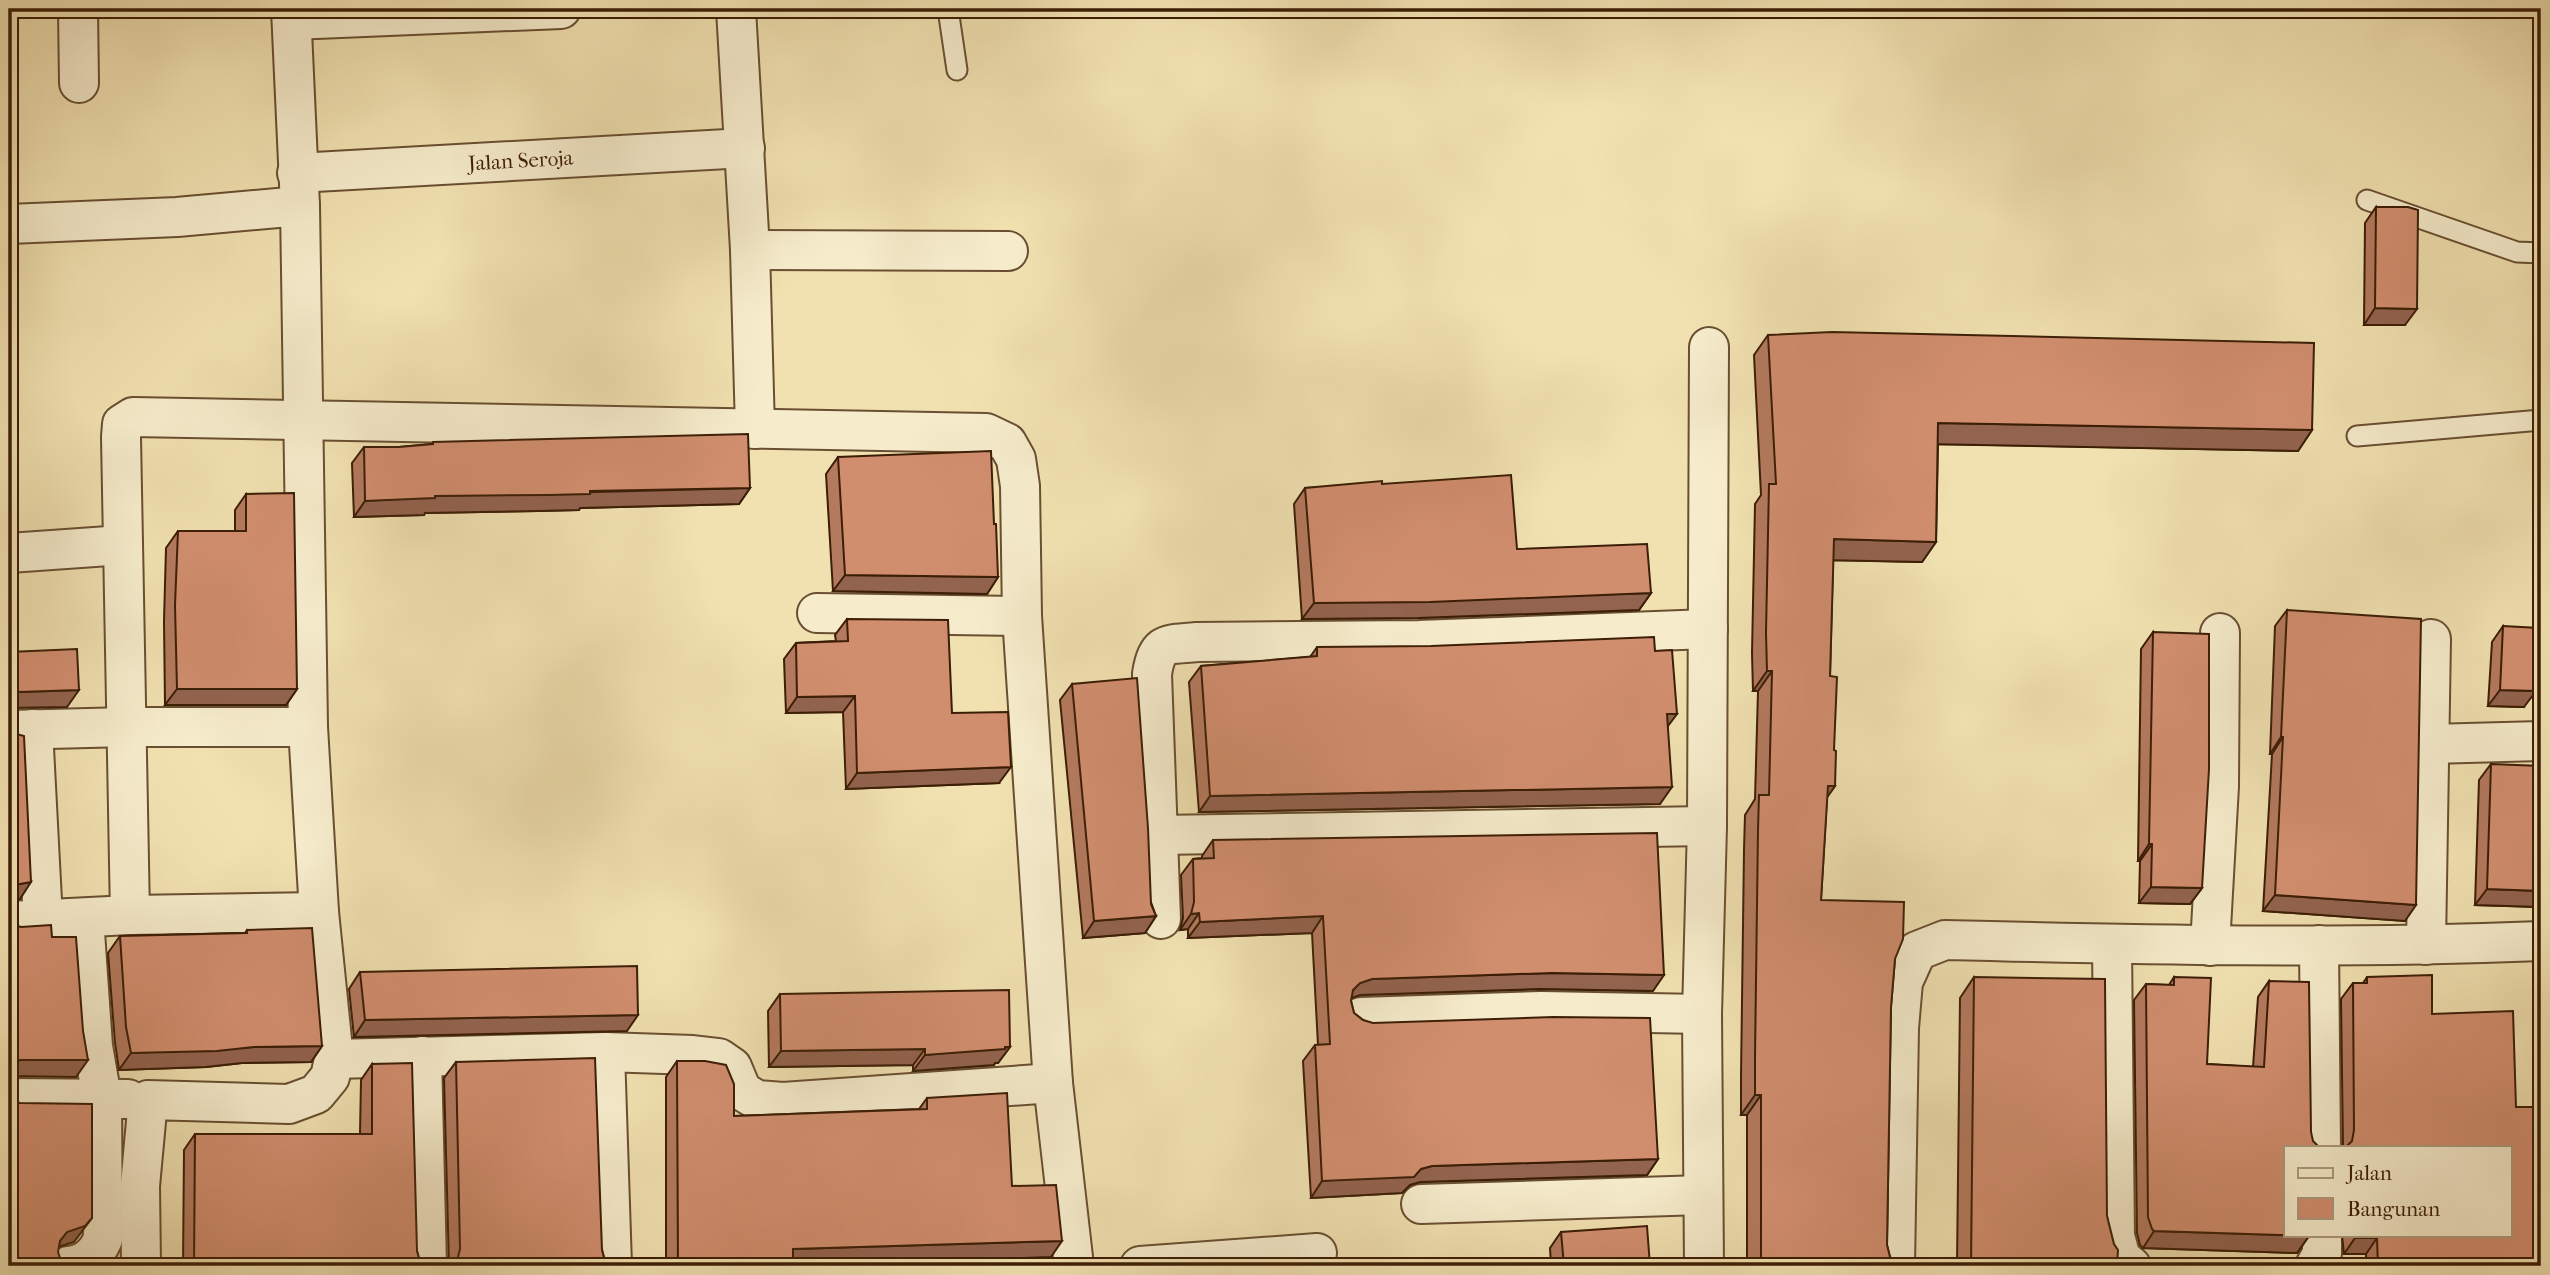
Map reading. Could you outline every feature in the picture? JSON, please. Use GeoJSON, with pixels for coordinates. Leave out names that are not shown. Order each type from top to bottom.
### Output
{"type":"FeatureCollection","features":[{"type":"Feature","properties":{"kind":"street"},"geometry":{"type":"LineString","coordinates":[[79,9],[79,83]]}},
{"type":"Feature","properties":{"kind":"street"},"geometry":{"type":"LineString","coordinates":[[9,1098],[289,1104],[316,1094],[330,1077],[334,1059],[318,912],[308,727],[292,14],[561,9]]}},
{"type":"Feature","properties":{"kind":"street"},"geometry":{"type":"LineString","coordinates":[[736,9],[750,250],[755,429]]}},
{"type":"Feature","properties":{"kind":"street","name":"Jalan Seroja"},"geometry":{"type":"LineString","coordinates":[[9,224],[177,217],[298,189],[744,148]]}},
{"type":"Feature","properties":{"kind":"street"},"geometry":{"type":"LineString","coordinates":[[750,250],[1008,251]]}},
{"type":"Feature","properties":{"kind":"street"},"geometry":{"type":"LineString","coordinates":[[1704,1266],[1702,1014],[1707,826],[1709,347]]}},
{"type":"Feature","properties":{"kind":"street"},"geometry":{"type":"LineString","coordinates":[[130,915],[121,438],[122,424],[133,417],[986,433],[1007,443],[1017,459],[1020,486],[1022,616],[1053,1083],[1074,1266]]}},
{"type":"Feature","properties":{"kind":"street"},"geometry":{"type":"LineString","coordinates":[[9,552],[123,545]]}},
{"type":"Feature","properties":{"kind":"street"},"geometry":{"type":"LineString","coordinates":[[817,613],[1022,616]]}},
{"type":"Feature","properties":{"kind":"street"},"geometry":{"type":"LineString","coordinates":[[1161,919],[1152,674],[1154,656],[1166,645],[1198,642],[1419,640],[1708,629]]}},
{"type":"Feature","properties":{"kind":"street"},"geometry":{"type":"LineString","coordinates":[[2210,946],[2219,786],[2220,633]]}},
{"type":"Feature","properties":{"kind":"street"},"geometry":{"type":"LineString","coordinates":[[2426,946],[2431,639]]}},
{"type":"Feature","properties":{"kind":"street"},"geometry":{"type":"LineString","coordinates":[[308,727],[21,730],[26,920],[130,915],[318,912]]}},
{"type":"Feature","properties":{"kind":"street"},"geometry":{"type":"LineString","coordinates":[[2430,744],[2541,741]]}},
{"type":"Feature","properties":{"kind":"street"},"geometry":{"type":"LineString","coordinates":[[1158,835],[1707,826]]}},
{"type":"Feature","properties":{"kind":"street"},"geometry":{"type":"LineString","coordinates":[[68,1266],[87,1260],[97,1252],[103,1240],[102,1098],[93,1046],[84,918]]}},
{"type":"Feature","properties":{"kind":"street"},"geometry":{"type":"LineString","coordinates":[[1895,1266],[1899,1028],[1903,982],[1917,951],[1945,940],[2210,946],[2426,946],[2541,941]]}},
{"type":"Feature","properties":{"kind":"street"},"geometry":{"type":"LineString","coordinates":[[2112,944],[2115,1236],[2121,1258],[2131,1266]]}},
{"type":"Feature","properties":{"kind":"street"},"geometry":{"type":"LineString","coordinates":[[2319,945],[2321,1146]]}},
{"type":"Feature","properties":{"kind":"street"},"geometry":{"type":"LineString","coordinates":[[1361,1017],[1541,1012],[1702,1014]]}},
{"type":"Feature","properties":{"kind":"street"},"geometry":{"type":"LineString","coordinates":[[334,1059],[605,1052],[719,1058],[732,1067],[742,1091],[757,1100],[783,1102],[1053,1083]]}},
{"type":"Feature","properties":{"kind":"street"},"geometry":{"type":"LineString","coordinates":[[605,1052],[612,1266]]}},
{"type":"Feature","properties":{"kind":"street"},"geometry":{"type":"LineString","coordinates":[[422,1056],[427,1266]]}},
{"type":"Feature","properties":{"kind":"street"},"geometry":{"type":"LineString","coordinates":[[141,1266],[140,1186],[148,1100]]}},
{"type":"Feature","properties":{"kind":"street"},"geometry":{"type":"LineString","coordinates":[[1421,1203],[1702,1195]]}},
{"type":"Feature","properties":{"kind":"street"},"geometry":{"type":"LineString","coordinates":[[2315,1266],[2322,1254],[2322,1236]]}},
{"type":"Feature","properties":{"kind":"street"},"geometry":{"type":"LineString","coordinates":[[1140,1266],[1317,1253]]}},
{"type":"Feature","properties":{"kind":"lane"},"geometry":{"type":"LineString","coordinates":[[948,9],[957,71]]}},
{"type":"Feature","properties":{"kind":"lane"},"geometry":{"type":"LineString","coordinates":[[2367,200],[2517,252],[2541,253]]}},
{"type":"Feature","properties":{"kind":"lane"},"geometry":{"type":"LineString","coordinates":[[2357,436],[2541,420]]}},
{"type":"Feature","properties":{"kind":"building"},"geometry":{"type":"Polygon","coordinates":[[[2376,207],[2408,207],[2418,210],[2417,309],[2375,308],[2376,207]]]}},
{"type":"Feature","properties":{"kind":"building"},"geometry":{"type":"Polygon","coordinates":[[[1832,332],[2314,343],[2312,430],[1938,423],[1936,542],[1834,539],[1830,676],[1837,677],[1835,786],[1828,786],[1821,900],[1904,902],[1903,939],[1895,959],[1891,1007],[1887,1245],[1890,1257],[1900,1266],[1761,1266],[1761,1095],[1755,1095],[1758,830],[1759,795],[1769,795],[1772,671],[1767,671],[1766,633],[1769,484],[1776,484],[1768,335],[1832,332]]]}},
{"type":"Feature","properties":{"kind":"building"},"geometry":{"type":"Polygon","coordinates":[[[748,434],[750,488],[435,496],[365,501],[364,447],[399,447],[433,442],[748,434]]]}},
{"type":"Feature","properties":{"kind":"building"},"geometry":{"type":"Polygon","coordinates":[[[991,451],[998,577],[845,575],[838,457],[991,451]]]}},
{"type":"Feature","properties":{"kind":"building"},"geometry":{"type":"Polygon","coordinates":[[[1511,475],[1517,549],[1647,544],[1651,593],[1430,602],[1314,603],[1305,488],[1382,481],[1382,484],[1511,475]]]}},
{"type":"Feature","properties":{"kind":"building"},"geometry":{"type":"Polygon","coordinates":[[[294,493],[297,689],[177,689],[175,605],[178,531],[246,531],[246,494],[294,493]]]}},
{"type":"Feature","properties":{"kind":"building"},"geometry":{"type":"Polygon","coordinates":[[[2287,610],[2421,619],[2416,905],[2275,895],[2287,610]]]}},
{"type":"Feature","properties":{"kind":"building"},"geometry":{"type":"Polygon","coordinates":[[[847,619],[948,620],[952,713],[1008,712],[1011,767],[857,773],[855,696],[797,697],[796,643],[848,641],[847,619]]]}},
{"type":"Feature","properties":{"kind":"building"},"geometry":{"type":"Polygon","coordinates":[[[2503,626],[2539,628],[2536,691],[2500,690],[2503,626]]]}},
{"type":"Feature","properties":{"kind":"building"},"geometry":{"type":"Polygon","coordinates":[[[2153,632],[2209,634],[2209,769],[2202,888],[2151,887],[2152,844],[2149,844],[2153,632]]]}},
{"type":"Feature","properties":{"kind":"building"},"geometry":{"type":"Polygon","coordinates":[[[1654,637],[1655,651],[1672,650],[1677,714],[1667,714],[1672,787],[1210,796],[1201,666],[1317,656],[1317,647],[1431,646],[1654,637]]]}},
{"type":"Feature","properties":{"kind":"building"},"geometry":{"type":"Polygon","coordinates":[[[77,649],[79,690],[19,692],[9,695],[9,652],[77,649]]]}},
{"type":"Feature","properties":{"kind":"building"},"geometry":{"type":"Polygon","coordinates":[[[1137,678],[1151,904],[1156,916],[1094,921],[1072,684],[1137,678]]]}},
{"type":"Feature","properties":{"kind":"building"},"geometry":{"type":"Polygon","coordinates":[[[9,732],[24,736],[31,882],[9,886],[9,732]]]}},
{"type":"Feature","properties":{"kind":"building"},"geometry":{"type":"Polygon","coordinates":[[[2491,764],[2541,766],[2541,891],[2487,889],[2491,764]]]}},
{"type":"Feature","properties":{"kind":"building"},"geometry":{"type":"Polygon","coordinates":[[[1657,833],[1664,975],[1552,973],[1372,979],[1360,983],[1353,990],[1351,1001],[1354,1013],[1373,1023],[1553,1017],[1650,1018],[1658,1159],[1432,1166],[1421,1169],[1414,1177],[1322,1181],[1315,1045],[1330,1044],[1323,916],[1200,922],[1199,913],[1191,914],[1194,902],[1193,859],[1214,858],[1213,840],[1657,833]]]}},
{"type":"Feature","properties":{"kind":"building"},"geometry":{"type":"Polygon","coordinates":[[[9,923],[21,927],[51,925],[52,937],[76,937],[83,1031],[88,1060],[20,1060],[9,1064],[9,923]]]}},
{"type":"Feature","properties":{"kind":"building"},"geometry":{"type":"Polygon","coordinates":[[[312,928],[322,1046],[131,1053],[126,1027],[120,936],[247,933],[247,930],[312,928]]]}},
{"type":"Feature","properties":{"kind":"building"},"geometry":{"type":"Polygon","coordinates":[[[637,966],[638,1015],[365,1020],[360,972],[637,966]]]}},
{"type":"Feature","properties":{"kind":"building"},"geometry":{"type":"Polygon","coordinates":[[[2432,975],[2432,1014],[2513,1011],[2516,1107],[2541,1107],[2541,1265],[2378,1266],[2377,1238],[2355,1238],[2512,1236],[2512,1146],[2347,1146],[2352,1141],[2354,1130],[2353,983],[2367,983],[2367,977],[2432,975]]]}},
{"type":"Feature","properties":{"kind":"building"},"geometry":{"type":"Polygon","coordinates":[[[1974,977],[2105,979],[2107,1216],[2118,1250],[2117,1266],[1971,1266],[1974,977]]]}},
{"type":"Feature","properties":{"kind":"building"},"geometry":{"type":"Polygon","coordinates":[[[2174,977],[2211,978],[2207,1064],[2264,1067],[2269,981],[2309,982],[2311,1132],[2313,1141],[2318,1146],[2284,1146],[2284,1235],[2152,1229],[2148,1217],[2146,984],[2174,985],[2174,977]]]}},
{"type":"Feature","properties":{"kind":"building"},"geometry":{"type":"Polygon","coordinates":[[[1009,990],[1010,1047],[1005,1049],[925,1055],[925,1049],[781,1051],[780,994],[1009,990]]]}},
{"type":"Feature","properties":{"kind":"building"},"geometry":{"type":"Polygon","coordinates":[[[595,1058],[602,1250],[605,1261],[610,1266],[452,1266],[457,1261],[460,1249],[456,1062],[595,1058]]]}},
{"type":"Feature","properties":{"kind":"building"},"geometry":{"type":"Polygon","coordinates":[[[677,1061],[705,1061],[726,1065],[734,1084],[734,1116],[927,1109],[927,1098],[1007,1093],[1012,1186],[1056,1185],[1062,1241],[793,1249],[793,1266],[678,1266],[677,1061]]]}},
{"type":"Feature","properties":{"kind":"building"},"geometry":{"type":"Polygon","coordinates":[[[412,1063],[417,1251],[420,1262],[425,1266],[194,1266],[195,1134],[372,1134],[372,1064],[412,1063]]]}},
{"type":"Feature","properties":{"kind":"building"},"geometry":{"type":"Polygon","coordinates":[[[9,1100],[20,1103],[92,1104],[92,1218],[85,1226],[67,1232],[60,1241],[58,1252],[62,1264],[66,1266],[9,1266],[9,1100]]]}},
{"type":"Feature","properties":{"kind":"building"},"geometry":{"type":"Polygon","coordinates":[[[1647,1226],[1650,1266],[1564,1266],[1561,1232],[1647,1226]]]}},
{"type":"Feature","properties":{"kind":"building"},"geometry":{"type":"Polygon","coordinates":[[[1327,1259],[1327,1266],[1225,1266],[1327,1259]]]}}]}
